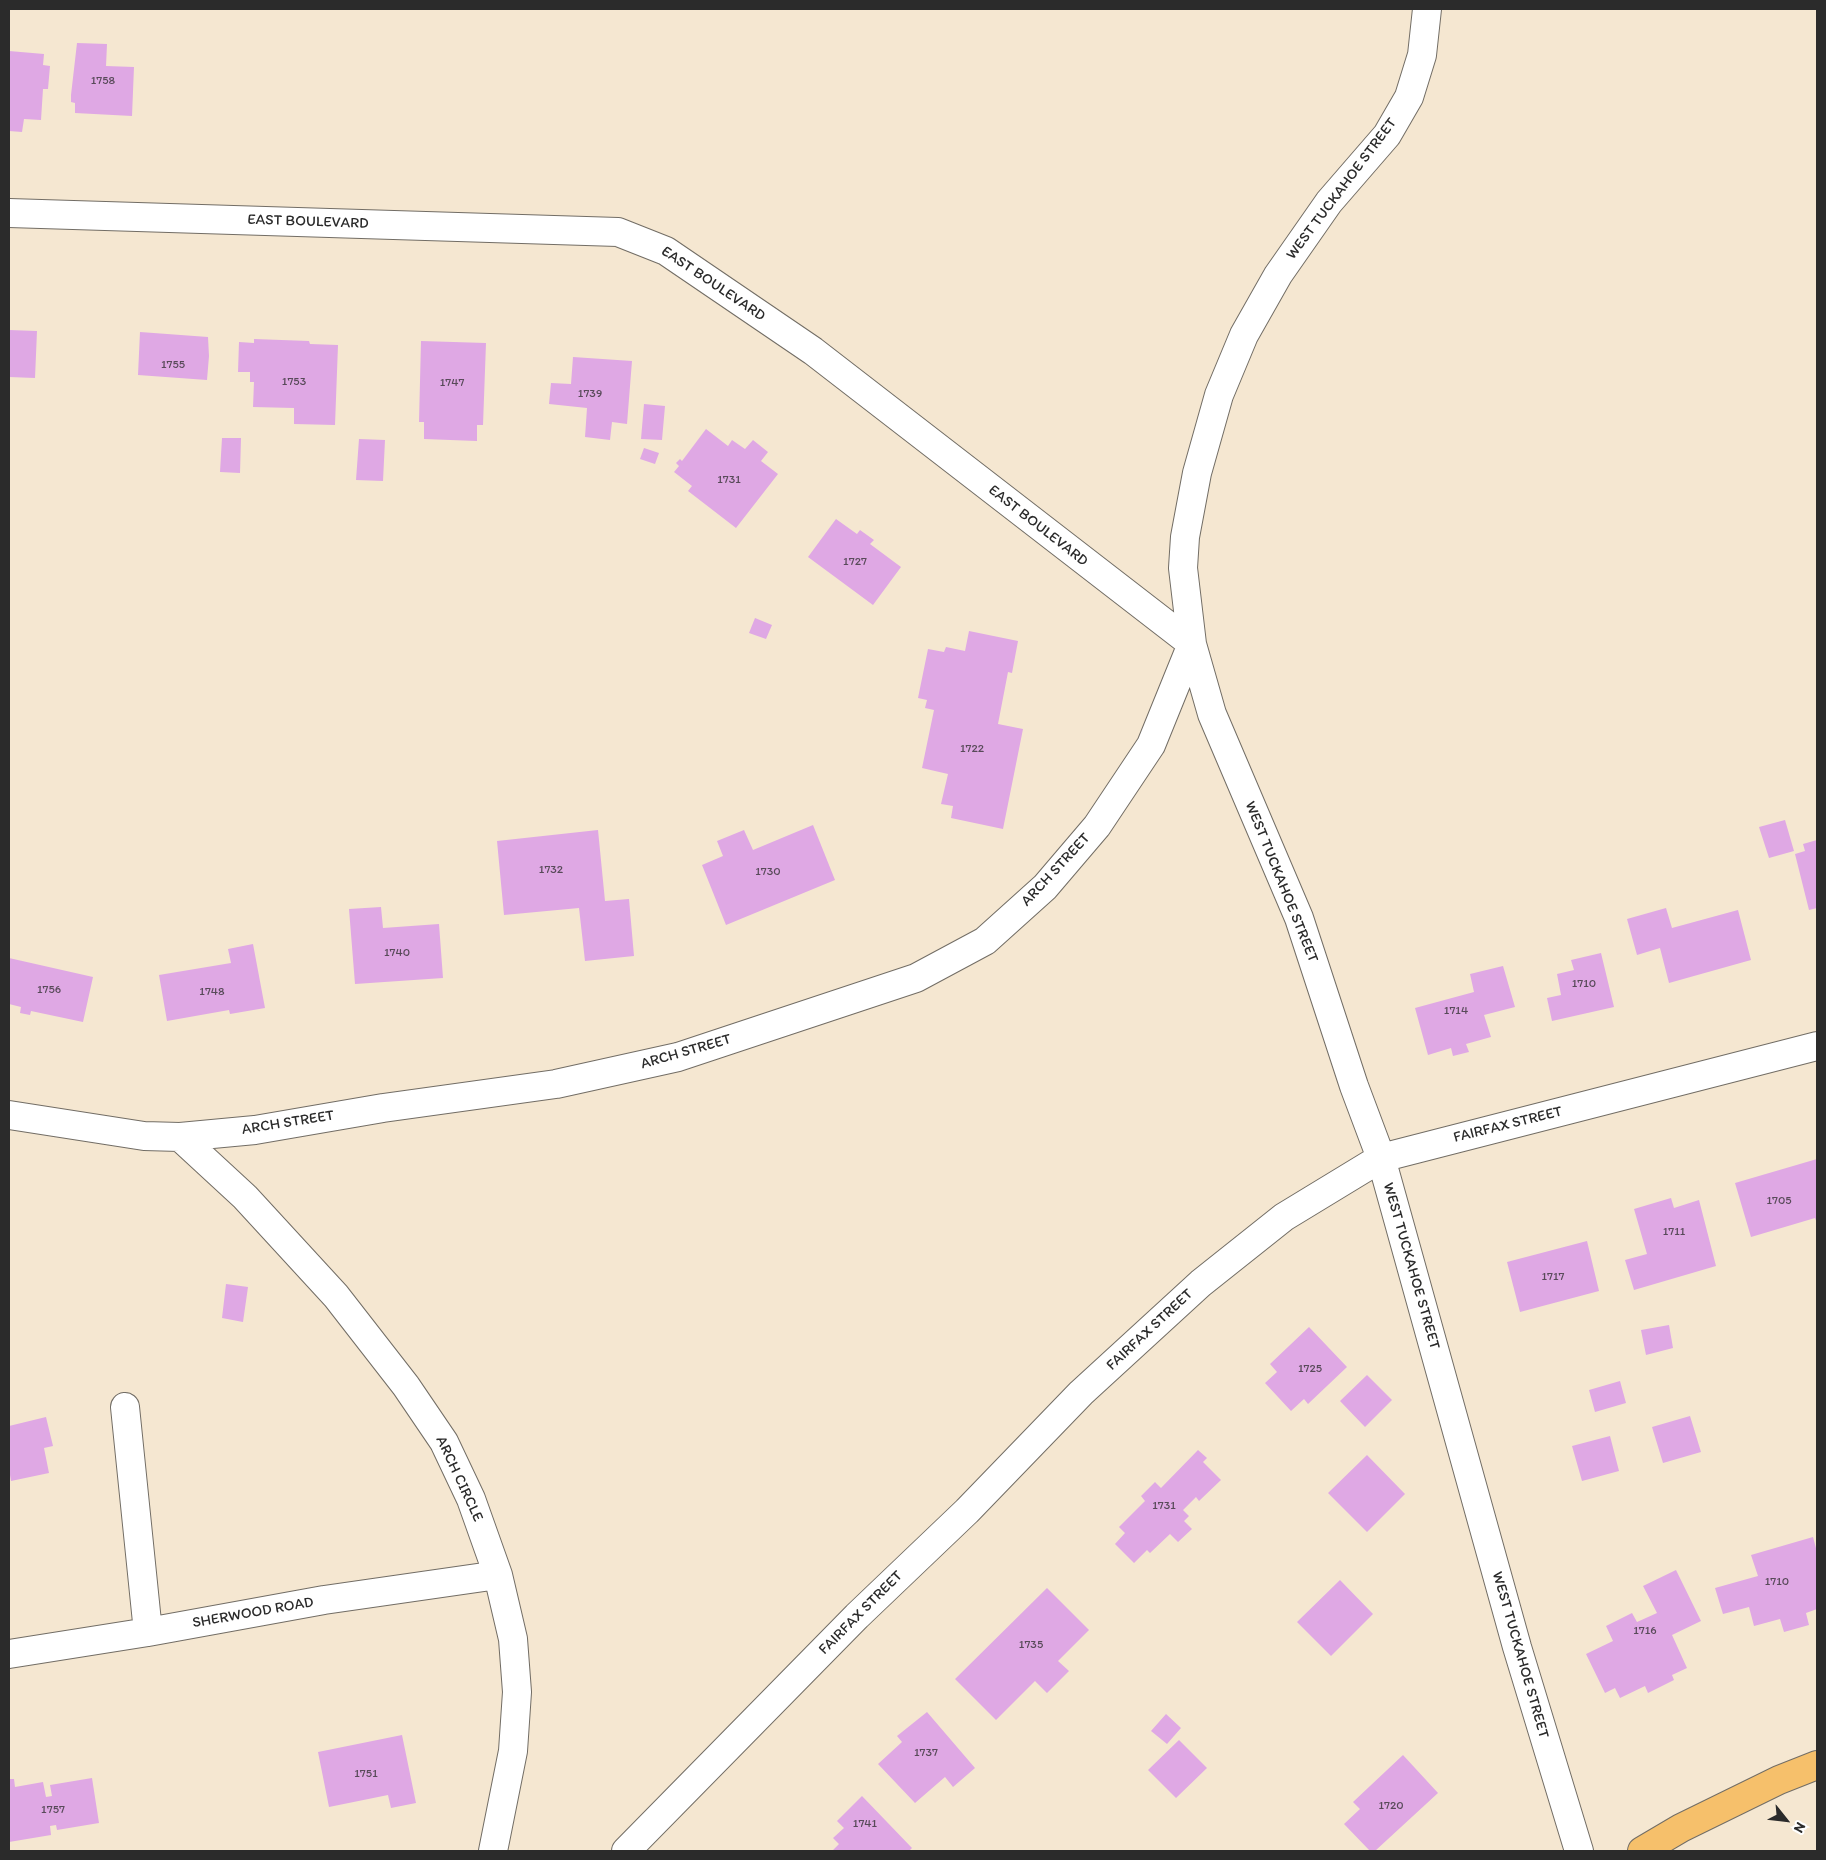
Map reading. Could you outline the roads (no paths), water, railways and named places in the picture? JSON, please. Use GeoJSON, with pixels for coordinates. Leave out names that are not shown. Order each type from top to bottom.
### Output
{"type":"FeatureCollection","features":[{"type":"Feature","properties":{"kind":"main road"},"geometry":{"type":"LineString","coordinates":[[1642,1851],[1681,1828],[1779,1780],[1817,1765]]}},
{"type":"Feature","properties":{"kind":"street","name":"WEST TUCKAHOE STREET"},"geometry":{"type":"LineString","coordinates":[[1427,9],[1422,55],[1408,97],[1387,135],[1329,202],[1278,275],[1244,335],[1219,395],[1197,473],[1185,537],[1183,568],[1192,644],[1212,714],[1299,918],[1354,1086],[1381,1158],[1517,1647],[1579,1851]]}},
{"type":"Feature","properties":{"kind":"street","name":"EAST BOULEVARD"},"geometry":{"type":"LineString","coordinates":[[9,214],[618,232],[666,251],[813,351],[1192,644]]}},
{"type":"Feature","properties":{"kind":"street","name":"ARCH STREET"},"geometry":{"type":"LineString","coordinates":[[9,1115],[144,1136],[180,1136],[255,1130],[383,1108],[556,1084],[678,1057],[916,978],[985,941],[1044,887],[1097,826],[1151,745],[1192,644]]}},
{"type":"Feature","properties":{"kind":"street","name":"FAIRFAX STREET"},"geometry":{"type":"LineString","coordinates":[[626,1851],[857,1616],[967,1511],[1081,1393],[1201,1283],[1284,1217],[1381,1158],[1817,1046]]}},
{"type":"Feature","properties":{"kind":"street","name":"ARCH CIRCLE"},"geometry":{"type":"LineString","coordinates":[[180,1136],[245,1197],[336,1296],[406,1386],[444,1442],[471,1499],[498,1575],[513,1639],[518,1692],[512,1751],[493,1851]]}},
{"type":"Feature","properties":{"kind":"street"},"geometry":{"type":"LineString","coordinates":[[125,1406],[148,1632]]}},
{"type":"Feature","properties":{"kind":"street","name":"SHERWOOD ROAD"},"geometry":{"type":"LineString","coordinates":[[9,1654],[148,1632],[324,1600],[498,1575]]}}]}
